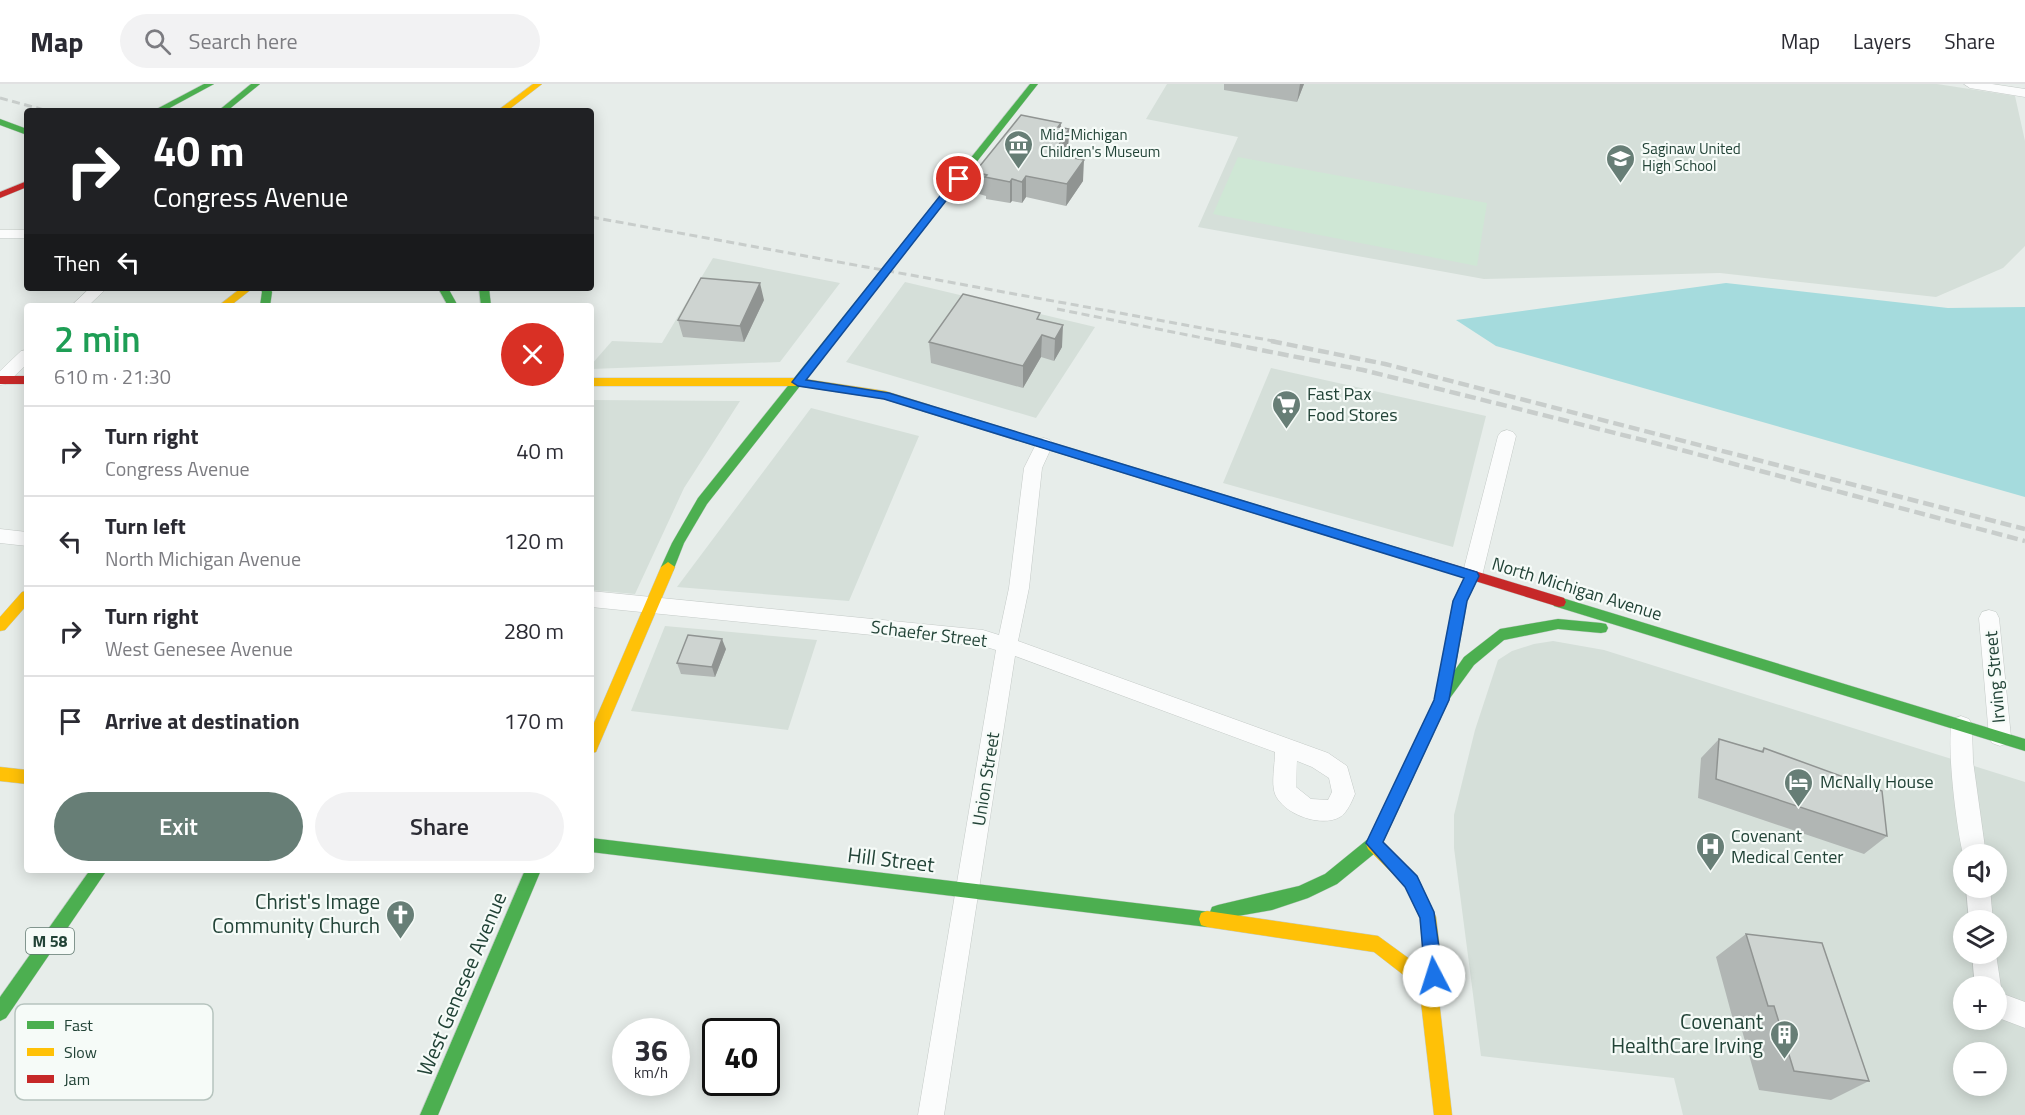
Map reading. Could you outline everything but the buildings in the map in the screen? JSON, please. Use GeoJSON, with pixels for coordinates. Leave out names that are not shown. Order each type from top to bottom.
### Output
{"type":"FeatureCollection","features":[{"type":"Feature","properties":{"kind":"main road"},"geometry":{"type":"LineString","coordinates":[[163,108],[210,84]]}},
{"type":"Feature","properties":{"kind":"main road"},"geometry":{"type":"LineString","coordinates":[[192,108],[236,84]]}},
{"type":"Feature","properties":{"kind":"main road"},"geometry":{"type":"LineString","coordinates":[[224,108],[256,84]]}},
{"type":"Feature","properties":{"kind":"main road"},"geometry":{"type":"LineString","coordinates":[[505,108],[538,84]]}},
{"type":"Feature","properties":{"kind":"main road"},"geometry":{"type":"LineString","coordinates":[[594,740],[678,543],[702,501],[728,465],[798,382],[885,269],[1034,84]]}},
{"type":"Feature","properties":{"kind":"main road"},"geometry":{"type":"LineString","coordinates":[[0,122],[24,131]]}},
{"type":"Feature","properties":{"kind":"main road"},"geometry":{"type":"LineString","coordinates":[[0,195],[24,185]]}},
{"type":"Feature","properties":{"kind":"main road"},"geometry":{"type":"LineString","coordinates":[[228,303],[244,291]]}},
{"type":"Feature","properties":{"kind":"main road"},"geometry":{"type":"LineString","coordinates":[[0,380],[24,380]]}},
{"type":"Feature","properties":{"kind":"main road","name":"North Michigan Avenue"},"geometry":{"type":"LineString","coordinates":[[594,382],[798,382],[885,395],[2025,745]]}},
{"type":"Feature","properties":{"kind":"main road"},"geometry":{"type":"LineString","coordinates":[[1442,700],[1460,601],[1472,576]]}},
{"type":"Feature","properties":{"kind":"main road"},"geometry":{"type":"LineString","coordinates":[[0,626],[24,599]]}},
{"type":"Feature","properties":{"kind":"main road"},"geometry":{"type":"LineString","coordinates":[[1443,1115],[1430,1000],[1434,976],[1428,917],[1411,881],[1374,843],[1442,700],[1469,661],[1500,635],[1558,624],[1667,635]]}},
{"type":"Feature","properties":{"kind":"main road"},"geometry":{"type":"LineString","coordinates":[[0,774],[24,777]]}},
{"type":"Feature","properties":{"kind":"main road","name":"Hill Street"},"geometry":{"type":"LineString","coordinates":[[1186,916],[1233,911],[1302,892],[1331,879],[1374,843]]}},
{"type":"Feature","properties":{"kind":"main road","name":"Hill Street"},"geometry":{"type":"LineString","coordinates":[[594,845],[1186,916],[1378,944],[1416,974],[1430,1000]]}},
{"type":"Feature","properties":{"kind":"main road","name":"M 58"},"geometry":{"type":"LineString","coordinates":[[0,1012],[97,873]]}},
{"type":"Feature","properties":{"kind":"main road","name":"West Genesee Avenue"},"geometry":{"type":"LineString","coordinates":[[429,1115],[532,873]]}},
{"type":"Feature","properties":{"kind":"street"},"geometry":{"type":"LineString","coordinates":[[1970,84],[2025,93]]}},
{"type":"Feature","properties":{"kind":"street"},"geometry":{"type":"LineString","coordinates":[[0,234],[24,234]]}},
{"type":"Feature","properties":{"kind":"street"},"geometry":{"type":"LineString","coordinates":[[82,303],[96,291]]}},
{"type":"Feature","properties":{"kind":"street"},"geometry":{"type":"LineString","coordinates":[[0,380],[24,358]]}},
{"type":"Feature","properties":{"kind":"street"},"geometry":{"type":"LineString","coordinates":[[1472,576],[1507,436]]}},
{"type":"Feature","properties":{"kind":"street","name":"Union Street"},"geometry":{"type":"LineString","coordinates":[[932,1115],[1007,645],[1019,588],[1033,468],[1044,444]]}},
{"type":"Feature","properties":{"kind":"street"},"geometry":{"type":"LineString","coordinates":[[0,536],[24,539]]}},
{"type":"Feature","properties":{"kind":"street","name":"Schaefer Street"},"geometry":{"type":"LineString","coordinates":[[594,600],[983,638],[1286,747]]}},
{"type":"Feature","properties":{"kind":"street","name":"Irving Street"},"geometry":{"type":"LineString","coordinates":[[1989,618],[2000,737]]}},
{"type":"Feature","properties":{"kind":"street"},"geometry":{"type":"LineString","coordinates":[[1961,725],[1962,761],[1973,844]]}},
{"type":"Feature","properties":{"kind":"street"},"geometry":{"type":"LineString","coordinates":[[2007,1008],[2025,1015]]}},
{"type":"Feature","properties":{"kind":"shaded area","name":"Saginaw United High School"},"geometry":{"type":"Polygon","coordinates":[[[1167,84],[1937,84],[2015,96],[2025,141],[2025,246],[2003,268],[1936,297],[1720,273],[1484,279],[1198,227],[1238,137],[1146,119],[1167,84]]]}},
{"type":"Feature","properties":{"kind":"shaded area"},"geometry":{"type":"Polygon","coordinates":[[[713,258],[840,283],[780,362],[594,369],[594,362],[612,341],[662,343],[713,258]]]}},
{"type":"Feature","properties":{"kind":"shaded area"},"geometry":{"type":"Polygon","coordinates":[[[905,282],[1095,327],[1036,418],[846,362],[905,282]]]}},
{"type":"Feature","properties":{"kind":"shaded area"},"geometry":{"type":"Polygon","coordinates":[[[1271,368],[1486,416],[1453,547],[1223,483],[1271,368]]]}},
{"type":"Feature","properties":{"kind":"shaded area"},"geometry":{"type":"Polygon","coordinates":[[[594,400],[740,401],[684,488],[635,594],[594,590],[594,400]]]}},
{"type":"Feature","properties":{"kind":"shaded area"},"geometry":{"type":"Polygon","coordinates":[[[811,408],[919,436],[849,601],[677,587],[811,408]]]}},
{"type":"Feature","properties":{"kind":"shaded area"},"geometry":{"type":"Polygon","coordinates":[[[665,626],[817,640],[788,730],[631,711],[665,626]]]}},
{"type":"Feature","properties":{"kind":"shaded area","name":"Covenant Medical Center"},"geometry":{"type":"Polygon","coordinates":[[[1553,641],[1604,650],[2025,782],[2025,1115],[1683,1115],[1674,1078],[1481,1056],[1454,848],[1454,815],[1475,730],[1498,660],[1512,651],[1553,641]]]}},
{"type":"Feature","properties":{"kind":"green space"},"geometry":{"type":"Polygon","coordinates":[[[1238,157],[1487,203],[1477,266],[1213,214],[1238,157]]]}},
{"type":"Feature","properties":{"kind":"water"},"geometry":{"type":"Polygon","coordinates":[[[1726,283],[1948,308],[2025,307],[2025,497],[1496,346],[1456,320],[1726,283]]]}},
{"type":"Feature","properties":{"kind":"railway"},"geometry":{"type":"LineString","coordinates":[[0,98],[37,108]]}},
{"type":"Feature","properties":{"kind":"railway"},"geometry":{"type":"LineString","coordinates":[[594,218],[1279,342]]}},
{"type":"Feature","properties":{"kind":"railway"},"geometry":{"type":"LineString","coordinates":[[1057,309],[1223,342]]}},
{"type":"Feature","properties":{"kind":"railway"},"geometry":{"type":"LineString","coordinates":[[1215,341],[1363,370],[1655,443],[2025,541]]}},
{"type":"Feature","properties":{"kind":"railway"},"geometry":{"type":"LineString","coordinates":[[1271,341],[1385,364],[2025,529]]}},
{"type":"Feature","properties":{"kind":"traffic: fast"},"geometry":{"type":"LineString","coordinates":[[163,108],[210,84]]}},
{"type":"Feature","properties":{"kind":"traffic: fast"},"geometry":{"type":"LineString","coordinates":[[226,108],[256,84]]}},
{"type":"Feature","properties":{"kind":"traffic: fast"},"geometry":{"type":"LineString","coordinates":[[668,567],[678,543],[702,501],[1034,84]]}},
{"type":"Feature","properties":{"kind":"traffic: fast"},"geometry":{"type":"LineString","coordinates":[[0,122],[24,131]]}},
{"type":"Feature","properties":{"kind":"traffic: fast"},"geometry":{"type":"LineString","coordinates":[[265,303],[266,291]]}},
{"type":"Feature","properties":{"kind":"traffic: fast"},"geometry":{"type":"LineString","coordinates":[[445,291],[451,303]]}},
{"type":"Feature","properties":{"kind":"traffic: fast"},"geometry":{"type":"LineString","coordinates":[[484,291],[486,303]]}},
{"type":"Feature","properties":{"kind":"traffic: fast"},"geometry":{"type":"LineString","coordinates":[[926,408],[1409,556]]}},
{"type":"Feature","properties":{"kind":"traffic: fast"},"geometry":{"type":"LineString","coordinates":[[1218,913],[1272,902],[1302,893],[1331,879],[1374,844],[1442,700],[1460,601],[1472,576]]}},
{"type":"Feature","properties":{"kind":"traffic: fast"},"geometry":{"type":"LineString","coordinates":[[1559,602],[2025,745]]}},
{"type":"Feature","properties":{"kind":"traffic: fast"},"geometry":{"type":"LineString","coordinates":[[1446,693],[1469,661],[1500,635],[1558,624],[1601,628]]}},
{"type":"Feature","properties":{"kind":"traffic: fast"},"geometry":{"type":"LineString","coordinates":[[594,845],[1207,919]]}},
{"type":"Feature","properties":{"kind":"traffic: fast"},"geometry":{"type":"LineString","coordinates":[[0,1012],[97,873]]}},
{"type":"Feature","properties":{"kind":"traffic: fast"},"geometry":{"type":"LineString","coordinates":[[429,1115],[532,873]]}},
{"type":"Feature","properties":{"kind":"traffic: slow"},"geometry":{"type":"LineString","coordinates":[[505,108],[538,84]]}},
{"type":"Feature","properties":{"kind":"traffic: slow"},"geometry":{"type":"LineString","coordinates":[[227,303],[244,291]]}},
{"type":"Feature","properties":{"kind":"traffic: slow"},"geometry":{"type":"LineString","coordinates":[[594,382],[798,382],[885,395],[926,408]]}},
{"type":"Feature","properties":{"kind":"traffic: slow"},"geometry":{"type":"LineString","coordinates":[[594,740],[668,567]]}},
{"type":"Feature","properties":{"kind":"traffic: slow"},"geometry":{"type":"LineString","coordinates":[[0,626],[24,599]]}},
{"type":"Feature","properties":{"kind":"traffic: slow"},"geometry":{"type":"LineString","coordinates":[[0,774],[24,777]]}},
{"type":"Feature","properties":{"kind":"traffic: slow"},"geometry":{"type":"LineString","coordinates":[[1374,844],[1411,881],[1428,917],[1434,976],[1430,1000],[1443,1115]]}},
{"type":"Feature","properties":{"kind":"traffic: slow"},"geometry":{"type":"LineString","coordinates":[[1207,919],[1378,944],[1416,974],[1430,1000]]}},
{"type":"Feature","properties":{"kind":"traffic: jam"},"geometry":{"type":"LineString","coordinates":[[0,195],[24,185]]}},
{"type":"Feature","properties":{"kind":"traffic: jam"},"geometry":{"type":"LineString","coordinates":[[0,380],[24,380]]}},
{"type":"Feature","properties":{"kind":"traffic: jam"},"geometry":{"type":"LineString","coordinates":[[1409,556],[1559,602]]}},
{"type":"Feature","properties":{"kind":"place","name":"Mid-Michigan Children's Museum"},"geometry":{"type":"Point","coordinates":[1019,170]}},
{"type":"Feature","properties":{"kind":"place","name":"Saginaw United High School"},"geometry":{"type":"Point","coordinates":[1621,184]}},
{"type":"Feature","properties":{"kind":"place","name":"Fast Pax Food Stores"},"geometry":{"type":"Point","coordinates":[1286,430]}},
{"type":"Feature","properties":{"kind":"place","name":"McNally House"},"geometry":{"type":"Point","coordinates":[1799,808]}},
{"type":"Feature","properties":{"kind":"place","name":"Covenant Medical Center"},"geometry":{"type":"Point","coordinates":[1710,872]}},
{"type":"Feature","properties":{"kind":"place","name":"Christ's Image Community Church"},"geometry":{"type":"Point","coordinates":[401,940]}},
{"type":"Feature","properties":{"kind":"place","name":"Covenant HealthCare Irving"},"geometry":{"type":"Point","coordinates":[1784,1060]}},
{"type":"Feature","properties":{"kind":"route"},"geometry":{"type":"LineString","coordinates":[[959,179],[885,269],[798,382],[885,395],[1472,576],[1460,601],[1442,700],[1374,843],[1411,881],[1428,917],[1434,976]]}}]}
